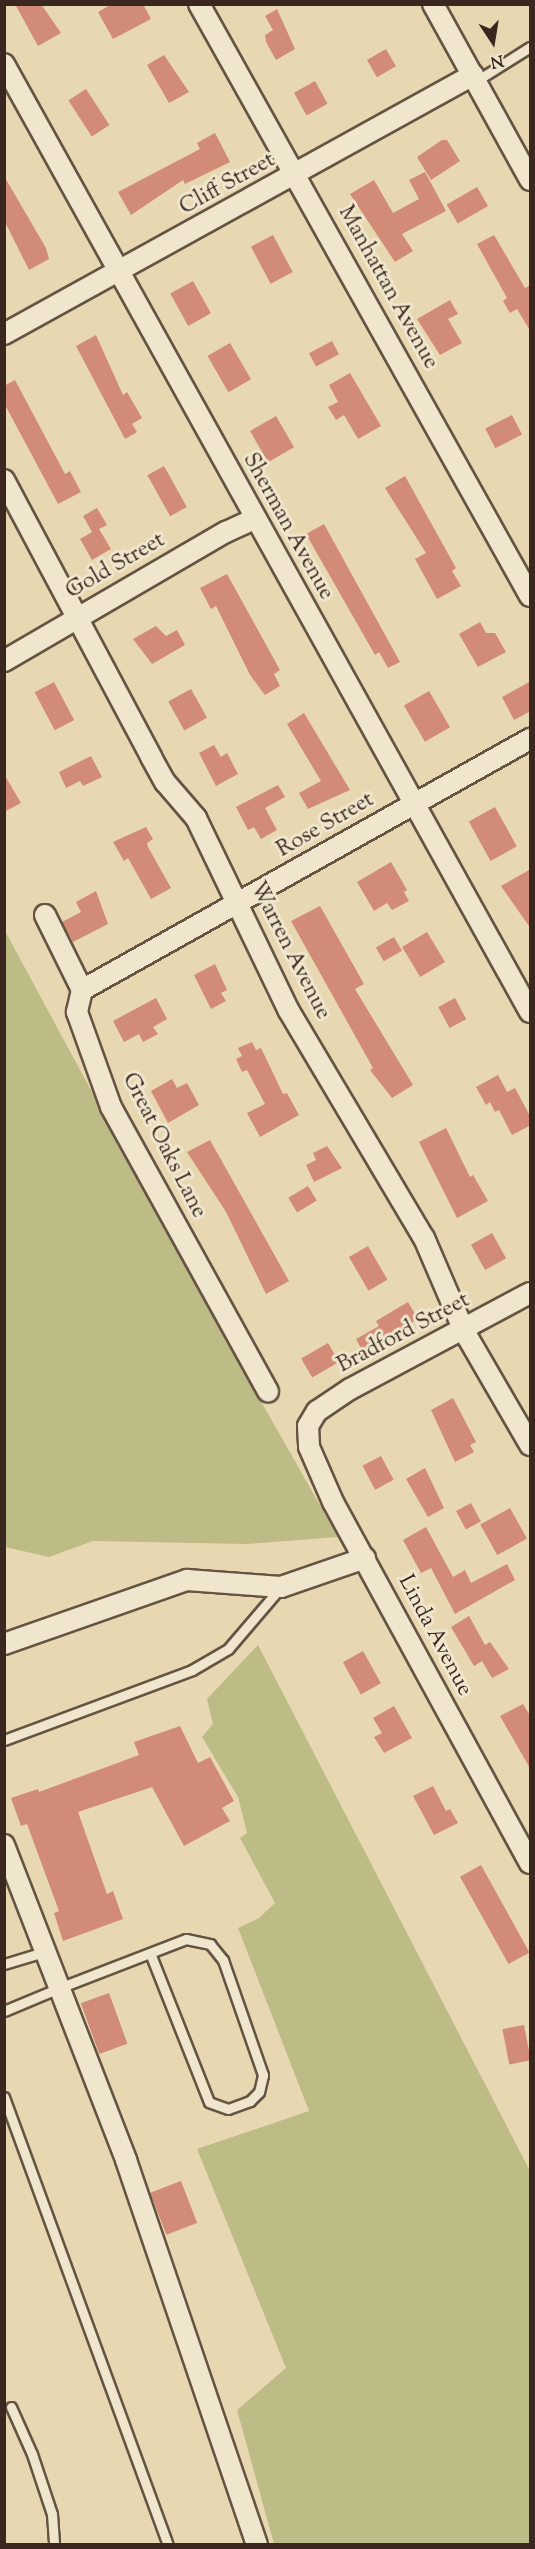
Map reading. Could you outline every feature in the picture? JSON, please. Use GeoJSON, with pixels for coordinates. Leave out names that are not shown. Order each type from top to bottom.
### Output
{"type":"FeatureCollection","features":[{"type":"Feature","properties":{"kind":"street","name":"Manhattan Avenue"},"geometry":{"type":"LineString","coordinates":[[199,4],[531,597]]}},
{"type":"Feature","properties":{"kind":"street"},"geometry":{"type":"LineString","coordinates":[[433,4],[531,180]]}},
{"type":"Feature","properties":{"kind":"street","name":"Sherman Avenue"},"geometry":{"type":"LineString","coordinates":[[4,64],[254,519],[531,1012]]}},
{"type":"Feature","properties":{"kind":"street","name":"Cliff Street"},"geometry":{"type":"LineString","coordinates":[[4,334],[474,78]]}},
{"type":"Feature","properties":{"kind":"street","name":"Warren Avenue"},"geometry":{"type":"LineString","coordinates":[[4,480],[79,616],[160,774],[196,818],[289,1011],[424,1238],[464,1331],[531,1445]]}},
{"type":"Feature","properties":{"kind":"street","name":"Gold Street"},"geometry":{"type":"LineString","coordinates":[[4,661],[79,616],[254,519]]}},
{"type":"Feature","properties":{"kind":"street","name":"Rose Street"},"geometry":{"type":"LineString","coordinates":[[82,990],[238,906],[414,804],[531,740]]}},
{"type":"Feature","properties":{"kind":"street"},"geometry":{"type":"LineString","coordinates":[[45,915],[82,990]]}},
{"type":"Feature","properties":{"kind":"street","name":"Great Oaks Lane"},"geometry":{"type":"LineString","coordinates":[[82,990],[77,1012],[111,1107],[268,1392]]}},
{"type":"Feature","properties":{"kind":"street","name":"Bradford Street"},"geometry":{"type":"LineString","coordinates":[[308,1426],[317,1410],[350,1389],[464,1331],[531,1293]]}},
{"type":"Feature","properties":{"kind":"street","name":"Linda Avenue"},"geometry":{"type":"LineString","coordinates":[[308,1426],[309,1447],[317,1469],[531,1863]]}},
{"type":"Feature","properties":{"kind":"street"},"geometry":{"type":"LineString","coordinates":[[4,1644],[187,1581],[280,1587],[365,1558]]}},
{"type":"Feature","properties":{"kind":"street"},"geometry":{"type":"LineString","coordinates":[[4,1845],[126,2160],[258,2544]]}},
{"type":"Feature","properties":{"kind":"lane","name":"Cliff Street"},"geometry":{"type":"LineString","coordinates":[[474,78],[531,47]]}},
{"type":"Feature","properties":{"kind":"lane"},"geometry":{"type":"LineString","coordinates":[[4,1740],[192,1670],[228,1649],[280,1587]]}},
{"type":"Feature","properties":{"kind":"lane"},"geometry":{"type":"LineString","coordinates":[[4,2011],[59,1988],[186,1939],[210,1944],[224,1960],[263,2075],[259,2092],[250,2101],[228,2109],[209,2102],[150,1953]]}},
{"type":"Feature","properties":{"kind":"lane"},"geometry":{"type":"LineString","coordinates":[[4,1964],[44,1952]]}},
{"type":"Feature","properties":{"kind":"lane"},"geometry":{"type":"LineString","coordinates":[[4,2097],[168,2544]]}},
{"type":"Feature","properties":{"kind":"lane"},"geometry":{"type":"LineString","coordinates":[[11,2407],[33,2454],[52,2514],[54,2544]]}},
{"type":"Feature","properties":{"kind":"shaded area"},"geometry":{"type":"Polygon","coordinates":[[[4,929],[216,1322],[338,1537],[247,1544],[93,1541],[49,1557],[5,1547],[4,929]]]}},
{"type":"Feature","properties":{"kind":"shaded area"},"geometry":{"type":"Polygon","coordinates":[[[258,1645],[530,2171],[530,2544],[274,2544],[237,2410],[286,2368],[197,2149],[309,2111],[238,1928],[259,1918],[275,1903],[240,1838],[247,1833],[238,1797],[202,1737],[213,1724],[207,1699],[258,1645]]]}},
{"type":"Feature","properties":{"kind":"building"},"geometry":{"type":"Polygon","coordinates":[[[15,4],[41,4],[61,33],[38,46],[15,4]]]}},
{"type":"Feature","properties":{"kind":"building"},"geometry":{"type":"Polygon","coordinates":[[[112,4],[143,4],[151,19],[113,39],[98,12],[112,4]]]}},
{"type":"Feature","properties":{"kind":"building"},"geometry":{"type":"Polygon","coordinates":[[[277,9],[295,49],[276,60],[266,42],[265,35],[273,30],[265,16],[277,9]]]}},
{"type":"Feature","properties":{"kind":"building"},"geometry":{"type":"Polygon","coordinates":[[[386,49],[396,66],[377,77],[367,60],[386,49]]]}},
{"type":"Feature","properties":{"kind":"building"},"geometry":{"type":"Polygon","coordinates":[[[164,55],[189,92],[169,103],[147,65],[164,55]]]}},
{"type":"Feature","properties":{"kind":"building"},"geometry":{"type":"Polygon","coordinates":[[[315,81],[328,104],[307,115],[294,93],[315,81]]]}},
{"type":"Feature","properties":{"kind":"building"},"geometry":{"type":"Polygon","coordinates":[[[86,89],[109,125],[92,137],[68,100],[86,89]]]}},
{"type":"Feature","properties":{"kind":"building"},"geometry":{"type":"Polygon","coordinates":[[[215,133],[230,162],[185,184],[183,180],[131,215],[118,192],[200,149],[197,143],[215,133]]]}},
{"type":"Feature","properties":{"kind":"building"},"geometry":{"type":"Polygon","coordinates":[[[442,140],[447,140],[460,161],[431,180],[417,157],[442,140]]]}},
{"type":"Feature","properties":{"kind":"building"},"geometry":{"type":"Polygon","coordinates":[[[425,172],[446,211],[402,234],[413,251],[395,262],[350,194],[374,180],[393,213],[419,199],[409,180],[425,172]]]}},
{"type":"Feature","properties":{"kind":"building"},"geometry":{"type":"Polygon","coordinates":[[[4,176],[46,248],[49,259],[29,270],[4,220],[4,176]]]}},
{"type":"Feature","properties":{"kind":"building"},"geometry":{"type":"Polygon","coordinates":[[[477,187],[488,206],[458,224],[447,204],[477,187]]]}},
{"type":"Feature","properties":{"kind":"building"},"geometry":{"type":"Polygon","coordinates":[[[273,235],[293,272],[271,284],[251,247],[273,235]]]}},
{"type":"Feature","properties":{"kind":"building"},"geometry":{"type":"Polygon","coordinates":[[[494,235],[525,288],[531,285],[531,332],[517,309],[510,313],[503,301],[507,298],[477,244],[494,235]]]}},
{"type":"Feature","properties":{"kind":"building"},"geometry":{"type":"Polygon","coordinates":[[[193,281],[211,313],[188,326],[170,294],[193,281]]]}},
{"type":"Feature","properties":{"kind":"building"},"geometry":{"type":"Polygon","coordinates":[[[450,300],[458,314],[448,319],[462,343],[440,355],[417,319],[450,300]]]}},
{"type":"Feature","properties":{"kind":"building"},"geometry":{"type":"Polygon","coordinates":[[[96,335],[123,395],[127,392],[142,418],[132,424],[137,432],[125,439],[76,346],[96,335]]]}},
{"type":"Feature","properties":{"kind":"building"},"geometry":{"type":"Polygon","coordinates":[[[332,341],[339,354],[316,366],[309,353],[332,341]]]}},
{"type":"Feature","properties":{"kind":"building"},"geometry":{"type":"Polygon","coordinates":[[[230,343],[251,379],[228,392],[207,356],[230,343]]]}},
{"type":"Feature","properties":{"kind":"building"},"geometry":{"type":"Polygon","coordinates":[[[350,373],[381,426],[358,439],[344,415],[336,420],[328,407],[338,402],[329,385],[350,373]]]}},
{"type":"Feature","properties":{"kind":"building"},"geometry":{"type":"Polygon","coordinates":[[[15,380],[65,474],[70,471],[81,492],[58,504],[4,403],[4,386],[15,380]]]}},
{"type":"Feature","properties":{"kind":"building"},"geometry":{"type":"Polygon","coordinates":[[[512,415],[522,435],[495,448],[485,429],[512,415]]]}},
{"type":"Feature","properties":{"kind":"building"},"geometry":{"type":"Polygon","coordinates":[[[276,416],[294,447],[268,462],[250,431],[276,416]]]}},
{"type":"Feature","properties":{"kind":"building"},"geometry":{"type":"Polygon","coordinates":[[[164,466],[187,507],[170,516],[147,475],[164,466]]]}},
{"type":"Feature","properties":{"kind":"building"},"geometry":{"type":"Polygon","coordinates":[[[405,476],[456,568],[452,571],[461,586],[437,599],[415,559],[426,553],[385,488],[405,476]]]}},
{"type":"Feature","properties":{"kind":"building"},"geometry":{"type":"Polygon","coordinates":[[[97,508],[107,525],[99,529],[111,549],[92,560],[80,539],[92,532],[83,516],[97,508]]]}},
{"type":"Feature","properties":{"kind":"building"},"geometry":{"type":"Polygon","coordinates":[[[324,524],[400,662],[388,668],[379,652],[375,655],[306,534],[324,524]]]}},
{"type":"Feature","properties":{"kind":"building"},"geometry":{"type":"Polygon","coordinates":[[[227,574],[280,670],[274,674],[280,686],[265,695],[250,675],[216,606],[211,609],[200,588],[227,574]]]}},
{"type":"Feature","properties":{"kind":"building"},"geometry":{"type":"Polygon","coordinates":[[[480,622],[486,633],[495,633],[506,652],[478,667],[459,634],[480,622]]]}},
{"type":"Feature","properties":{"kind":"building"},"geometry":{"type":"Polygon","coordinates":[[[156,626],[166,636],[177,630],[185,645],[152,664],[133,639],[156,626]]]}},
{"type":"Feature","properties":{"kind":"building"},"geometry":{"type":"Polygon","coordinates":[[[531,681],[531,711],[514,720],[502,697],[531,681]]]}},
{"type":"Feature","properties":{"kind":"building"},"geometry":{"type":"Polygon","coordinates":[[[54,682],[74,720],[55,730],[35,692],[54,682]]]}},
{"type":"Feature","properties":{"kind":"building"},"geometry":{"type":"Polygon","coordinates":[[[191,689],[207,718],[184,730],[168,702],[191,689]]]}},
{"type":"Feature","properties":{"kind":"building"},"geometry":{"type":"Polygon","coordinates":[[[429,691],[450,727],[425,742],[404,706],[429,691]]]}},
{"type":"Feature","properties":{"kind":"building"},"geometry":{"type":"Polygon","coordinates":[[[304,713],[350,790],[308,809],[299,793],[321,781],[287,724],[304,713]]]}},
{"type":"Feature","properties":{"kind":"building"},"geometry":{"type":"Polygon","coordinates":[[[214,745],[221,757],[227,753],[238,774],[216,786],[199,753],[214,745]]]}},
{"type":"Feature","properties":{"kind":"building"},"geometry":{"type":"Polygon","coordinates":[[[91,756],[102,777],[83,786],[80,781],[66,788],[59,772],[91,756]]]}},
{"type":"Feature","properties":{"kind":"building"},"geometry":{"type":"Polygon","coordinates":[[[4,774],[21,803],[4,812],[4,774]]]}},
{"type":"Feature","properties":{"kind":"building"},"geometry":{"type":"Polygon","coordinates":[[[278,785],[285,797],[265,808],[277,830],[261,839],[254,827],[248,830],[236,807],[278,785]]]}},
{"type":"Feature","properties":{"kind":"building"},"geometry":{"type":"Polygon","coordinates":[[[495,807],[517,846],[491,861],[469,822],[495,807]]]}},
{"type":"Feature","properties":{"kind":"building"},"geometry":{"type":"Polygon","coordinates":[[[146,827],[153,839],[147,843],[148,847],[171,888],[151,899],[128,858],[124,861],[113,842],[146,827]]]}},
{"type":"Feature","properties":{"kind":"building"},"geometry":{"type":"Polygon","coordinates":[[[391,862],[407,890],[404,892],[409,901],[392,910],[387,903],[374,911],[357,882],[391,862]]]}},
{"type":"Feature","properties":{"kind":"building"},"geometry":{"type":"Polygon","coordinates":[[[531,869],[531,929],[501,886],[531,869]]]}},
{"type":"Feature","properties":{"kind":"building"},"geometry":{"type":"Polygon","coordinates":[[[96,891],[108,924],[73,942],[62,922],[81,912],[76,902],[96,891]]]}},
{"type":"Feature","properties":{"kind":"building"},"geometry":{"type":"Polygon","coordinates":[[[320,906],[364,984],[355,989],[413,1085],[392,1098],[370,1070],[373,1068],[291,921],[320,906]]]}},
{"type":"Feature","properties":{"kind":"building"},"geometry":{"type":"Polygon","coordinates":[[[427,932],[445,962],[420,977],[402,947],[427,932]]]}},
{"type":"Feature","properties":{"kind":"building"},"geometry":{"type":"Polygon","coordinates":[[[394,937],[402,951],[384,961],[376,947],[394,937]]]}},
{"type":"Feature","properties":{"kind":"building"},"geometry":{"type":"Polygon","coordinates":[[[215,964],[227,990],[221,993],[226,1001],[211,1009],[194,975],[215,964]]]}},
{"type":"Feature","properties":{"kind":"building"},"geometry":{"type":"Polygon","coordinates":[[[156,998],[167,1019],[153,1027],[158,1034],[143,1042],[139,1034],[124,1042],[113,1021],[156,998]]]}},
{"type":"Feature","properties":{"kind":"building"},"geometry":{"type":"Polygon","coordinates":[[[455,998],[466,1019],[449,1028],[438,1007],[455,998]]]}},
{"type":"Feature","properties":{"kind":"building"},"geometry":{"type":"Polygon","coordinates":[[[252,1042],[256,1050],[261,1048],[283,1094],[287,1093],[299,1115],[260,1137],[247,1113],[265,1104],[247,1070],[242,1072],[236,1059],[242,1056],[238,1048],[252,1042]]]}},
{"type":"Feature","properties":{"kind":"building"},"geometry":{"type":"Polygon","coordinates":[[[498,1075],[507,1092],[515,1088],[531,1118],[531,1125],[512,1135],[499,1110],[495,1112],[490,1102],[486,1105],[476,1087],[498,1075]]]}},
{"type":"Feature","properties":{"kind":"building"},"geometry":{"type":"Polygon","coordinates":[[[172,1079],[177,1088],[187,1083],[199,1105],[168,1123],[151,1091],[172,1079]]]}},
{"type":"Feature","properties":{"kind":"building"},"geometry":{"type":"Polygon","coordinates":[[[446,1128],[470,1177],[473,1175],[488,1201],[457,1218],[419,1142],[446,1128]]]}},
{"type":"Feature","properties":{"kind":"building"},"geometry":{"type":"Polygon","coordinates":[[[210,1140],[289,1281],[266,1294],[226,1212],[187,1152],[210,1140]]]}},
{"type":"Feature","properties":{"kind":"building"},"geometry":{"type":"Polygon","coordinates":[[[327,1146],[342,1168],[314,1182],[306,1165],[316,1160],[313,1153],[327,1146]]]}},
{"type":"Feature","properties":{"kind":"building"},"geometry":{"type":"Polygon","coordinates":[[[308,1186],[317,1201],[297,1212],[288,1198],[308,1186]]]}},
{"type":"Feature","properties":{"kind":"building"},"geometry":{"type":"Polygon","coordinates":[[[492,1233],[506,1258],[485,1270],[471,1245],[492,1233]]]}},
{"type":"Feature","properties":{"kind":"building"},"geometry":{"type":"Polygon","coordinates":[[[368,1246],[388,1280],[368,1291],[349,1257],[368,1246]]]}},
{"type":"Feature","properties":{"kind":"building"},"geometry":{"type":"Polygon","coordinates":[[[408,1302],[418,1319],[363,1352],[356,1339],[379,1326],[376,1321],[408,1302]]]}},
{"type":"Feature","properties":{"kind":"building"},"geometry":{"type":"Polygon","coordinates":[[[328,1343],[339,1362],[312,1378],[301,1358],[328,1343]]]}},
{"type":"Feature","properties":{"kind":"building"},"geometry":{"type":"Polygon","coordinates":[[[453,1398],[476,1442],[470,1445],[474,1452],[455,1462],[431,1410],[453,1398]]]}},
{"type":"Feature","properties":{"kind":"building"},"geometry":{"type":"Polygon","coordinates":[[[381,1456],[394,1480],[375,1490],[362,1466],[381,1456]]]}},
{"type":"Feature","properties":{"kind":"building"},"geometry":{"type":"Polygon","coordinates":[[[425,1468],[444,1508],[428,1517],[406,1479],[425,1468]]]}},
{"type":"Feature","properties":{"kind":"building"},"geometry":{"type":"Polygon","coordinates":[[[471,1503],[481,1522],[466,1530],[456,1511],[471,1503]]]}},
{"type":"Feature","properties":{"kind":"building"},"geometry":{"type":"Polygon","coordinates":[[[510,1508],[527,1539],[497,1555],[480,1524],[510,1508]]]}},
{"type":"Feature","properties":{"kind":"building"},"geometry":{"type":"Polygon","coordinates":[[[426,1527],[453,1577],[465,1570],[471,1583],[507,1564],[515,1580],[455,1614],[431,1568],[421,1573],[403,1540],[426,1527]]]}},
{"type":"Feature","properties":{"kind":"building"},"geometry":{"type":"Polygon","coordinates":[[[469,1616],[485,1645],[490,1642],[509,1669],[492,1678],[482,1661],[474,1666],[451,1627],[469,1616]]]}},
{"type":"Feature","properties":{"kind":"building"},"geometry":{"type":"Polygon","coordinates":[[[363,1651],[381,1683],[361,1695],[343,1662],[363,1651]]]}},
{"type":"Feature","properties":{"kind":"building"},"geometry":{"type":"Polygon","coordinates":[[[523,1704],[531,1717],[531,1770],[500,1716],[523,1704]]]}},
{"type":"Feature","properties":{"kind":"building"},"geometry":{"type":"Polygon","coordinates":[[[394,1706],[412,1738],[384,1753],[374,1737],[382,1733],[373,1718],[394,1706]]]}},
{"type":"Feature","properties":{"kind":"building"},"geometry":{"type":"Polygon","coordinates":[[[180,1726],[198,1763],[210,1757],[234,1801],[222,1808],[230,1821],[184,1846],[152,1787],[78,1812],[107,1894],[113,1891],[123,1919],[63,1941],[54,1913],[59,1911],[27,1824],[21,1826],[11,1798],[38,1789],[39,1792],[139,1755],[134,1742],[180,1726]]]}},
{"type":"Feature","properties":{"kind":"building"},"geometry":{"type":"Polygon","coordinates":[[[433,1786],[446,1811],[450,1809],[458,1823],[434,1835],[413,1796],[433,1786]]]}},
{"type":"Feature","properties":{"kind":"building"},"geometry":{"type":"Polygon","coordinates":[[[481,1865],[529,1952],[508,1964],[460,1877],[481,1865]]]}},
{"type":"Feature","properties":{"kind":"building"},"geometry":{"type":"Polygon","coordinates":[[[109,1993],[127,2044],[99,2054],[81,2003],[109,1993]]]}},
{"type":"Feature","properties":{"kind":"building"},"geometry":{"type":"Polygon","coordinates":[[[524,2025],[530,2061],[509,2065],[502,2029],[524,2025]]]}},
{"type":"Feature","properties":{"kind":"building"},"geometry":{"type":"Polygon","coordinates":[[[181,2181],[197,2223],[166,2235],[150,2193],[181,2181]]]}}]}
